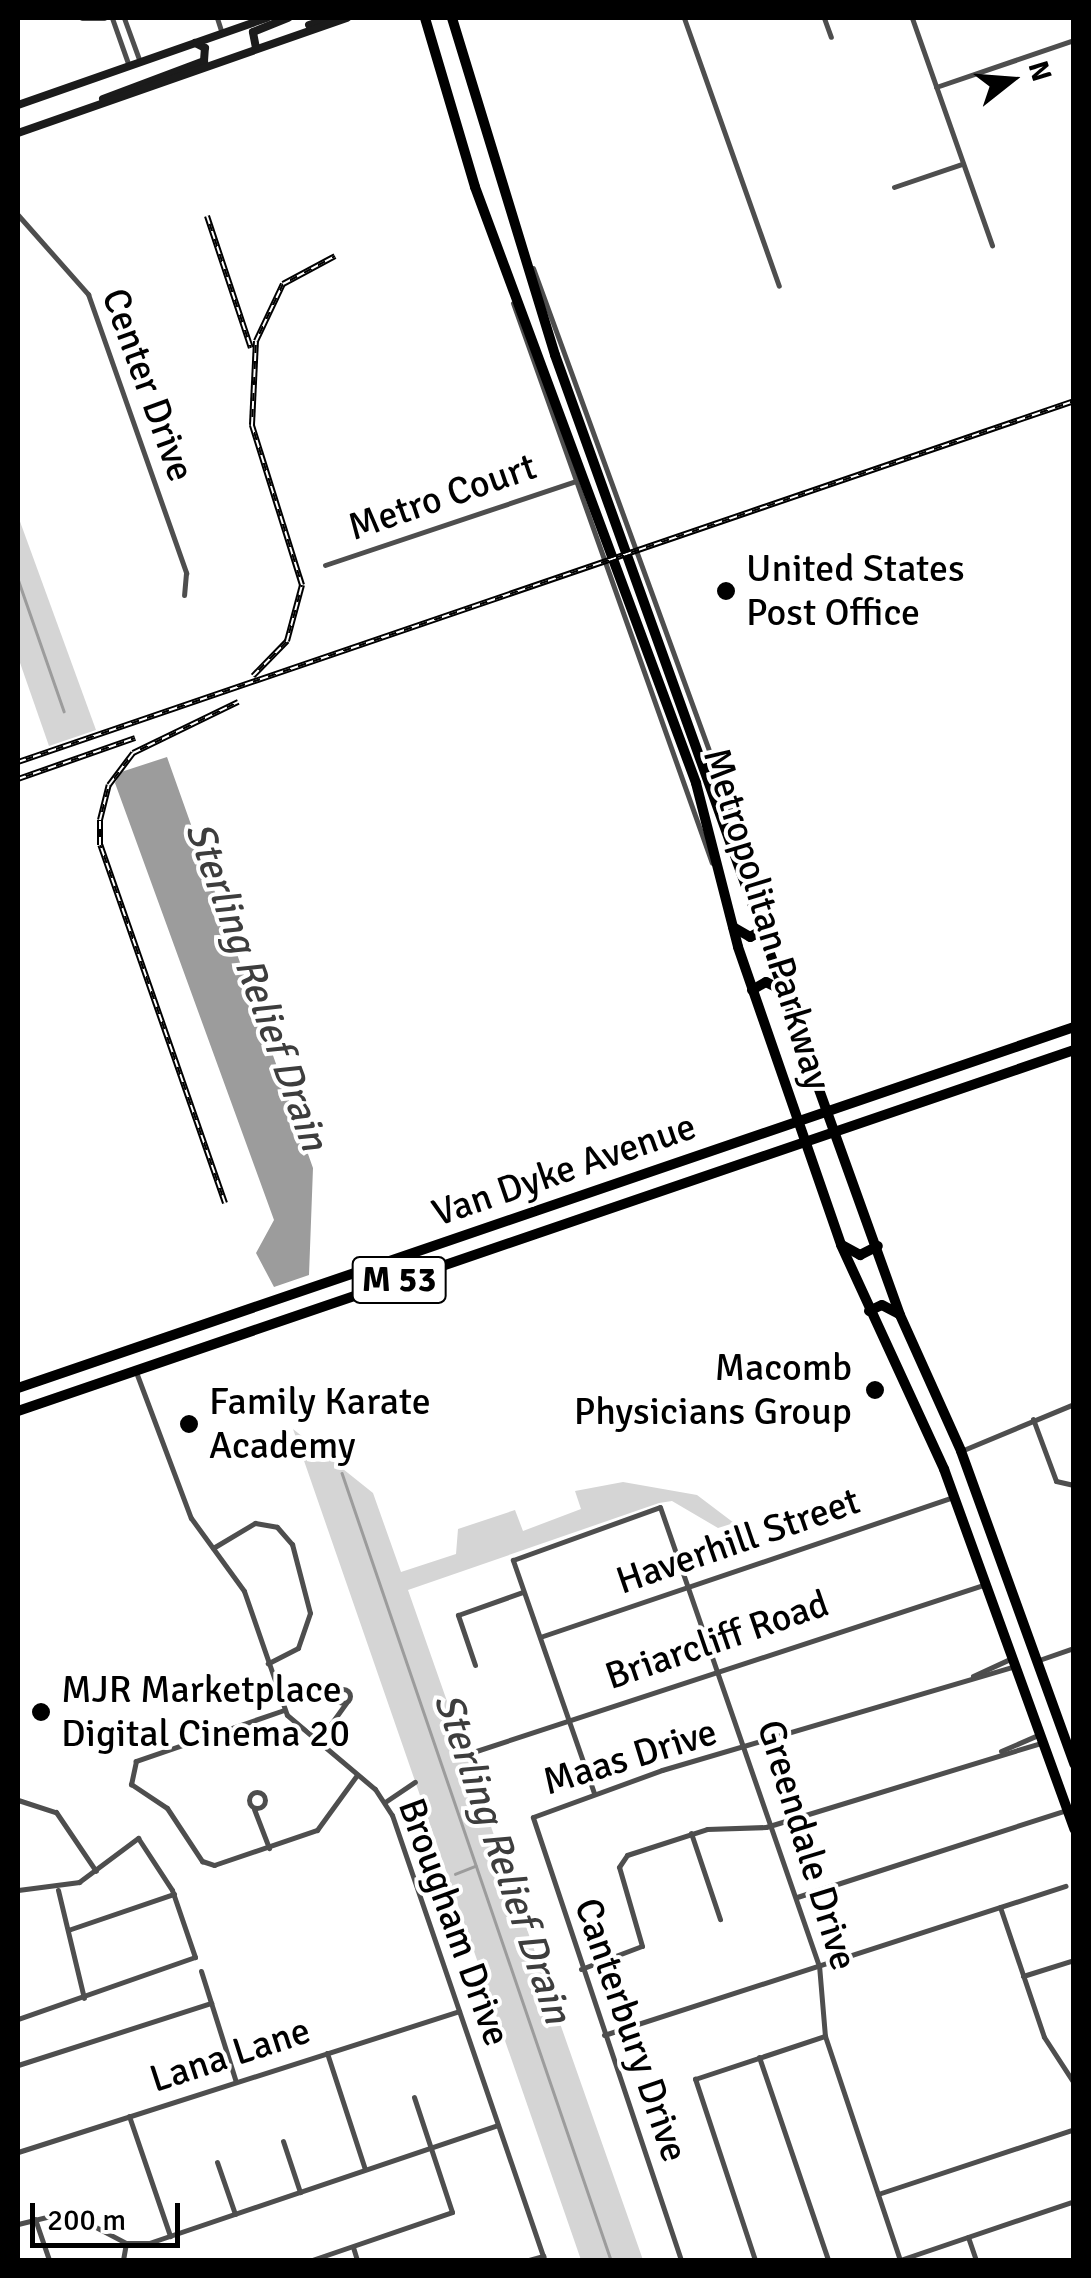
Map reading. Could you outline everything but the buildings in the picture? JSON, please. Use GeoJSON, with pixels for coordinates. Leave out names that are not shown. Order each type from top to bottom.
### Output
{"type":"FeatureCollection","features":[{"type":"Feature","properties":{"kind":"main road"},"geometry":{"type":"LineString","coordinates":[[18,108],[267,18]]}},
{"type":"Feature","properties":{"kind":"main road"},"geometry":{"type":"LineString","coordinates":[[256,48],[253,32],[288,18]]}},
{"type":"Feature","properties":{"kind":"main road"},"geometry":{"type":"LineString","coordinates":[[274,42],[330,18]]}},
{"type":"Feature","properties":{"kind":"main road"},"geometry":{"type":"LineString","coordinates":[[18,133],[347,18]]}},
{"type":"Feature","properties":{"kind":"main road","name":"Metropolitan Parkway"},"geometry":{"type":"LineString","coordinates":[[425,18],[456,127],[499,252],[550,357]]}},
{"type":"Feature","properties":{"kind":"main road","name":"Metropolitan Parkway"},"geometry":{"type":"LineString","coordinates":[[452,18],[550,357],[702,781],[766,930],[900,1315],[962,1451],[1036,1661],[1068,1731],[1074,1764]]}},
{"type":"Feature","properties":{"kind":"main road"},"geometry":{"type":"LineString","coordinates":[[96,105],[204,61],[204,48],[194,43]]}},
{"type":"Feature","properties":{"kind":"main road"},"geometry":{"type":"LineString","coordinates":[[446,86],[460,93],[471,86]]}},
{"type":"Feature","properties":{"kind":"main road"},"geometry":{"type":"LineString","coordinates":[[456,127],[467,119],[481,126]]}},
{"type":"Feature","properties":{"kind":"main road","name":"Metropolitan Parkway"},"geometry":{"type":"LineString","coordinates":[[702,781],[732,926],[841,1245],[933,1443],[1074,1829]]}},
{"type":"Feature","properties":{"kind":"main road"},"geometry":{"type":"LineString","coordinates":[[732,926],[750,937],[766,930]]}},
{"type":"Feature","properties":{"kind":"main road"},"geometry":{"type":"LineString","coordinates":[[752,990],[766,982],[788,993]]}},
{"type":"Feature","properties":{"kind":"main road"},"geometry":{"type":"LineString","coordinates":[[1073,1050],[1074,1028]]}},
{"type":"Feature","properties":{"kind":"main road","name":"Van Dyke Avenue"},"geometry":{"type":"LineString","coordinates":[[18,1388],[1074,1028]]}},
{"type":"Feature","properties":{"kind":"main road","name":"Van Dyke Avenue"},"geometry":{"type":"LineString","coordinates":[[18,1411],[1073,1050]]}},
{"type":"Feature","properties":{"kind":"main road"},"geometry":{"type":"LineString","coordinates":[[960,1089],[968,1077],[964,1064]]}},
{"type":"Feature","properties":{"kind":"main road"},"geometry":{"type":"LineString","coordinates":[[645,1198],[640,1185],[654,1171]]}},
{"type":"Feature","properties":{"kind":"main road"},"geometry":{"type":"LineString","coordinates":[[598,1213],[608,1202],[603,1188]]}},
{"type":"Feature","properties":{"kind":"main road"},"geometry":{"type":"LineString","coordinates":[[501,1246],[499,1231],[509,1220]]}},
{"type":"Feature","properties":{"kind":"main road"},"geometry":{"type":"LineString","coordinates":[[841,1245],[860,1256],[878,1246]]}},
{"type":"Feature","properties":{"kind":"main road"},"geometry":{"type":"LineString","coordinates":[[348,1298],[343,1285],[354,1272]]}},
{"type":"Feature","properties":{"kind":"main road"},"geometry":{"type":"LineString","coordinates":[[290,1317],[300,1303],[294,1292]]}},
{"type":"Feature","properties":{"kind":"main road"},"geometry":{"type":"LineString","coordinates":[[869,1311],[886,1306],[900,1315]]}},
{"type":"Feature","properties":{"kind":"main road"},"geometry":{"type":"LineString","coordinates":[[104,1382],[98,1372],[107,1357]]}},
{"type":"Feature","properties":{"kind":"main road"},"geometry":{"type":"LineString","coordinates":[[49,1400],[52,1376]]}},
{"type":"Feature","properties":{"kind":"main road"},"geometry":{"type":"LineString","coordinates":[[914,1403],[939,1403]]}},
{"type":"Feature","properties":{"kind":"main road"},"geometry":{"type":"LineString","coordinates":[[933,1443],[955,1438]]}},
{"type":"Feature","properties":{"kind":"main road"},"geometry":{"type":"LineString","coordinates":[[1000,1623],[1023,1622]]}},
{"type":"Feature","properties":{"kind":"street"},"geometry":{"type":"LineString","coordinates":[[82,18],[104,18]]}},
{"type":"Feature","properties":{"kind":"street"},"geometry":{"type":"LineString","coordinates":[[112,18],[128,66]]}},
{"type":"Feature","properties":{"kind":"street"},"geometry":{"type":"LineString","coordinates":[[124,18],[140,62]]}},
{"type":"Feature","properties":{"kind":"street"},"geometry":{"type":"LineString","coordinates":[[217,18],[222,33]]}},
{"type":"Feature","properties":{"kind":"street"},"geometry":{"type":"LineString","coordinates":[[684,18],[779,286]]}},
{"type":"Feature","properties":{"kind":"street"},"geometry":{"type":"LineString","coordinates":[[824,18],[831,37]]}},
{"type":"Feature","properties":{"kind":"street"},"geometry":{"type":"LineString","coordinates":[[912,18],[992,245]]}},
{"type":"Feature","properties":{"kind":"street"},"geometry":{"type":"LineString","coordinates":[[936,87],[1074,40]]}},
{"type":"Feature","properties":{"kind":"street"},"geometry":{"type":"LineString","coordinates":[[894,187],[962,164]]}},
{"type":"Feature","properties":{"kind":"street","name":"Center Drive"},"geometry":{"type":"LineString","coordinates":[[18,216],[88,294],[186,573],[184,596]]}},
{"type":"Feature","properties":{"kind":"street"},"geometry":{"type":"LineString","coordinates":[[518,240],[542,285],[738,830],[742,868]]}},
{"type":"Feature","properties":{"kind":"street"},"geometry":{"type":"LineString","coordinates":[[499,252],[576,481],[726,900]]}},
{"type":"Feature","properties":{"kind":"street","name":"Metro Court"},"geometry":{"type":"LineString","coordinates":[[326,565],[576,481]]}},
{"type":"Feature","properties":{"kind":"street"},"geometry":{"type":"LineString","coordinates":[[597,540],[630,529]]}},
{"type":"Feature","properties":{"kind":"street"},"geometry":{"type":"LineString","coordinates":[[612,581],[645,571]]}},
{"type":"Feature","properties":{"kind":"street","name":"Brougham Drive"},"geometry":{"type":"LineString","coordinates":[[135,1371],[190,1518],[238,1578],[284,1710],[316,1746],[358,1774],[385,1802],[544,2258]]}},
{"type":"Feature","properties":{"kind":"street"},"geometry":{"type":"LineString","coordinates":[[962,1451],[1074,1404]]}},
{"type":"Feature","properties":{"kind":"street"},"geometry":{"type":"LineString","coordinates":[[1034,1419],[1056,1482],[1074,1485]]}},
{"type":"Feature","properties":{"kind":"street","name":"Haverhill Street"},"geometry":{"type":"LineString","coordinates":[[540,1638],[954,1496]]}},
{"type":"Feature","properties":{"kind":"street","name":"Greendale Drive"},"geometry":{"type":"LineString","coordinates":[[523,1592],[514,1558],[663,1508],[750,1748],[820,1965],[825,2036],[899,2260]]}},
{"type":"Feature","properties":{"kind":"street"},"geometry":{"type":"LineString","coordinates":[[213,1548],[255,1523],[277,1527],[292,1544],[310,1613],[298,1648],[268,1663]]}},
{"type":"Feature","properties":{"kind":"street","name":"Briarcliff Road"},"geometry":{"type":"LineString","coordinates":[[466,1754],[986,1584]]}},
{"type":"Feature","properties":{"kind":"street"},"geometry":{"type":"LineString","coordinates":[[474,1666],[458,1615],[523,1592],[594,1793]]}},
{"type":"Feature","properties":{"kind":"street"},"geometry":{"type":"LineString","coordinates":[[1036,1661],[1074,1648]]}},
{"type":"Feature","properties":{"kind":"street","name":"Maas Drive"},"geometry":{"type":"LineString","coordinates":[[533,1817],[594,1793],[750,1748],[1014,1662]]}},
{"type":"Feature","properties":{"kind":"street"},"geometry":{"type":"LineString","coordinates":[[316,1746],[341,1704]]}},
{"type":"Feature","properties":{"kind":"street"},"geometry":{"type":"LineString","coordinates":[[284,1710],[128,1770],[135,1789],[171,1812],[206,1864],[318,1830],[358,1774]]}},
{"type":"Feature","properties":{"kind":"street"},"geometry":{"type":"LineString","coordinates":[[580,1970],[642,1946],[622,1859],[691,1834],[774,1825],[1041,1738]]}},
{"type":"Feature","properties":{"kind":"street"},"geometry":{"type":"LineString","coordinates":[[385,1802],[415,1782]]}},
{"type":"Feature","properties":{"kind":"street"},"geometry":{"type":"LineString","coordinates":[[18,1800],[56,1812],[96,1871]]}},
{"type":"Feature","properties":{"kind":"street"},"geometry":{"type":"LineString","coordinates":[[257,1810],[269,1848]]}},
{"type":"Feature","properties":{"kind":"street"},"geometry":{"type":"LineString","coordinates":[[798,1897],[1066,1810]]}},
{"type":"Feature","properties":{"kind":"street","name":"Canterbury Drive"},"geometry":{"type":"LineString","coordinates":[[533,1817],[580,1970],[680,2260]]}},
{"type":"Feature","properties":{"kind":"street"},"geometry":{"type":"LineString","coordinates":[[691,1834],[720,1919]]}},
{"type":"Feature","properties":{"kind":"street"},"geometry":{"type":"LineString","coordinates":[[18,1890],[58,1890],[96,1871],[138,1838],[174,1894],[194,1961],[18,2019]]}},
{"type":"Feature","properties":{"kind":"street"},"geometry":{"type":"LineString","coordinates":[[604,2035],[1066,1886]]}},
{"type":"Feature","properties":{"kind":"street"},"geometry":{"type":"LineString","coordinates":[[58,1890],[84,1998]]}},
{"type":"Feature","properties":{"kind":"street"},"geometry":{"type":"LineString","coordinates":[[68,1930],[174,1894]]}},
{"type":"Feature","properties":{"kind":"street"},"geometry":{"type":"LineString","coordinates":[[1000,1907],[1046,2042],[1074,2083]]}},
{"type":"Feature","properties":{"kind":"street"},"geometry":{"type":"LineString","coordinates":[[1023,1976],[1074,1960]]}},
{"type":"Feature","properties":{"kind":"street"},"geometry":{"type":"LineString","coordinates":[[201,1972],[236,2082]]}},
{"type":"Feature","properties":{"kind":"street"},"geometry":{"type":"LineString","coordinates":[[18,2065],[211,2004]]}},
{"type":"Feature","properties":{"kind":"street","name":"Lana Lane"},"geometry":{"type":"LineString","coordinates":[[18,2152],[459,2011]]}},
{"type":"Feature","properties":{"kind":"street"},"geometry":{"type":"LineString","coordinates":[[755,2260],[695,2079],[825,2036]]}},
{"type":"Feature","properties":{"kind":"street"},"geometry":{"type":"LineString","coordinates":[[327,2053],[366,2170]]}},
{"type":"Feature","properties":{"kind":"street"},"geometry":{"type":"LineString","coordinates":[[759,2057],[828,2260]]}},
{"type":"Feature","properties":{"kind":"street"},"geometry":{"type":"LineString","coordinates":[[312,2260],[452,2212],[414,2097]]}},
{"type":"Feature","properties":{"kind":"street"},"geometry":{"type":"LineString","coordinates":[[129,2116],[170,2236]]}},
{"type":"Feature","properties":{"kind":"street"},"geometry":{"type":"LineString","coordinates":[[18,2224],[67,2212],[126,2243],[170,2236],[498,2125]]}},
{"type":"Feature","properties":{"kind":"street"},"geometry":{"type":"LineString","coordinates":[[878,2194],[1074,2128]]}},
{"type":"Feature","properties":{"kind":"street"},"geometry":{"type":"LineString","coordinates":[[283,2141],[300,2192]]}},
{"type":"Feature","properties":{"kind":"street"},"geometry":{"type":"LineString","coordinates":[[217,2162],[235,2214]]}},
{"type":"Feature","properties":{"kind":"street"},"geometry":{"type":"LineString","coordinates":[[899,2260],[1074,2201]]}},
{"type":"Feature","properties":{"kind":"street"},"geometry":{"type":"LineString","coordinates":[[35,2219],[49,2260]]}},
{"type":"Feature","properties":{"kind":"street"},"geometry":{"type":"LineString","coordinates":[[968,2237],[976,2260]]}},
{"type":"Feature","properties":{"kind":"street"},"geometry":{"type":"LineString","coordinates":[[124,2260],[126,2243]]}},
{"type":"Feature","properties":{"kind":"street"},"geometry":{"type":"LineString","coordinates":[[352,2246],[357,2260]]}},
{"type":"Feature","properties":{"kind":"street"},"geometry":{"type":"LineString","coordinates":[[529,2260],[544,2258]]}},
{"type":"Feature","properties":{"kind":"shaded area"},"geometry":{"type":"Polygon","coordinates":[[[18,516],[96,730],[49,746],[18,657],[18,516]]]}},
{"type":"Feature","properties":{"kind":"shaded area"},"geometry":{"type":"Polygon","coordinates":[[[167,757],[313,1168],[309,1275],[274,1287],[256,1253],[274,1220],[115,783],[121,772],[167,757]]]}},
{"type":"Feature","properties":{"kind":"shaded area","name":"Sterling Relief Drain"},"geometry":{"type":"Polygon","coordinates":[[[293,1429],[373,1493],[401,1572],[456,1554],[458,1529],[515,1510],[523,1531],[581,1509],[575,1491],[623,1482],[697,1495],[734,1523],[718,1528],[672,1501],[659,1503],[408,1590],[643,2260],[581,2260],[293,1429]]]}},
{"type":"Feature","properties":{"kind":"waterway","name":"Sterling Relief Drain"},"geometry":{"type":"LineString","coordinates":[[18,579],[64,711]]}},
{"type":"Feature","properties":{"kind":"waterway","name":"Sterling Relief Drain"},"geometry":{"type":"LineString","coordinates":[[342,1473],[611,2260]]}},
{"type":"Feature","properties":{"kind":"waterway"},"geometry":{"type":"LineString","coordinates":[[455,1874],[475,1866]]}},
{"type":"Feature","properties":{"kind":"railway"},"geometry":{"type":"LineString","coordinates":[[207,216],[251,348]]}},
{"type":"Feature","properties":{"kind":"railway"},"geometry":{"type":"LineString","coordinates":[[253,676],[287,641],[302,585],[252,425],[256,341],[283,284],[335,256]]}},
{"type":"Feature","properties":{"kind":"railway"},"geometry":{"type":"LineString","coordinates":[[18,762],[1074,401]]}},
{"type":"Feature","properties":{"kind":"railway"},"geometry":{"type":"LineString","coordinates":[[225,1203],[100,845],[100,820],[109,785],[133,753],[238,702]]}},
{"type":"Feature","properties":{"kind":"railway"},"geometry":{"type":"LineString","coordinates":[[18,779],[135,738]]}},
{"type":"Feature","properties":{"kind":"place","name":"United States Post Office"},"geometry":{"type":"Point","coordinates":[726,591]}},
{"type":"Feature","properties":{"kind":"place","name":"Macomb Physicians Group"},"geometry":{"type":"Point","coordinates":[875,1390]}},
{"type":"Feature","properties":{"kind":"place","name":"Family Karate Academy"},"geometry":{"type":"Point","coordinates":[189,1424]}},
{"type":"Feature","properties":{"kind":"place","name":"MJR Marketplace Digital Cinema 20"},"geometry":{"type":"Point","coordinates":[41,1712]}}]}
